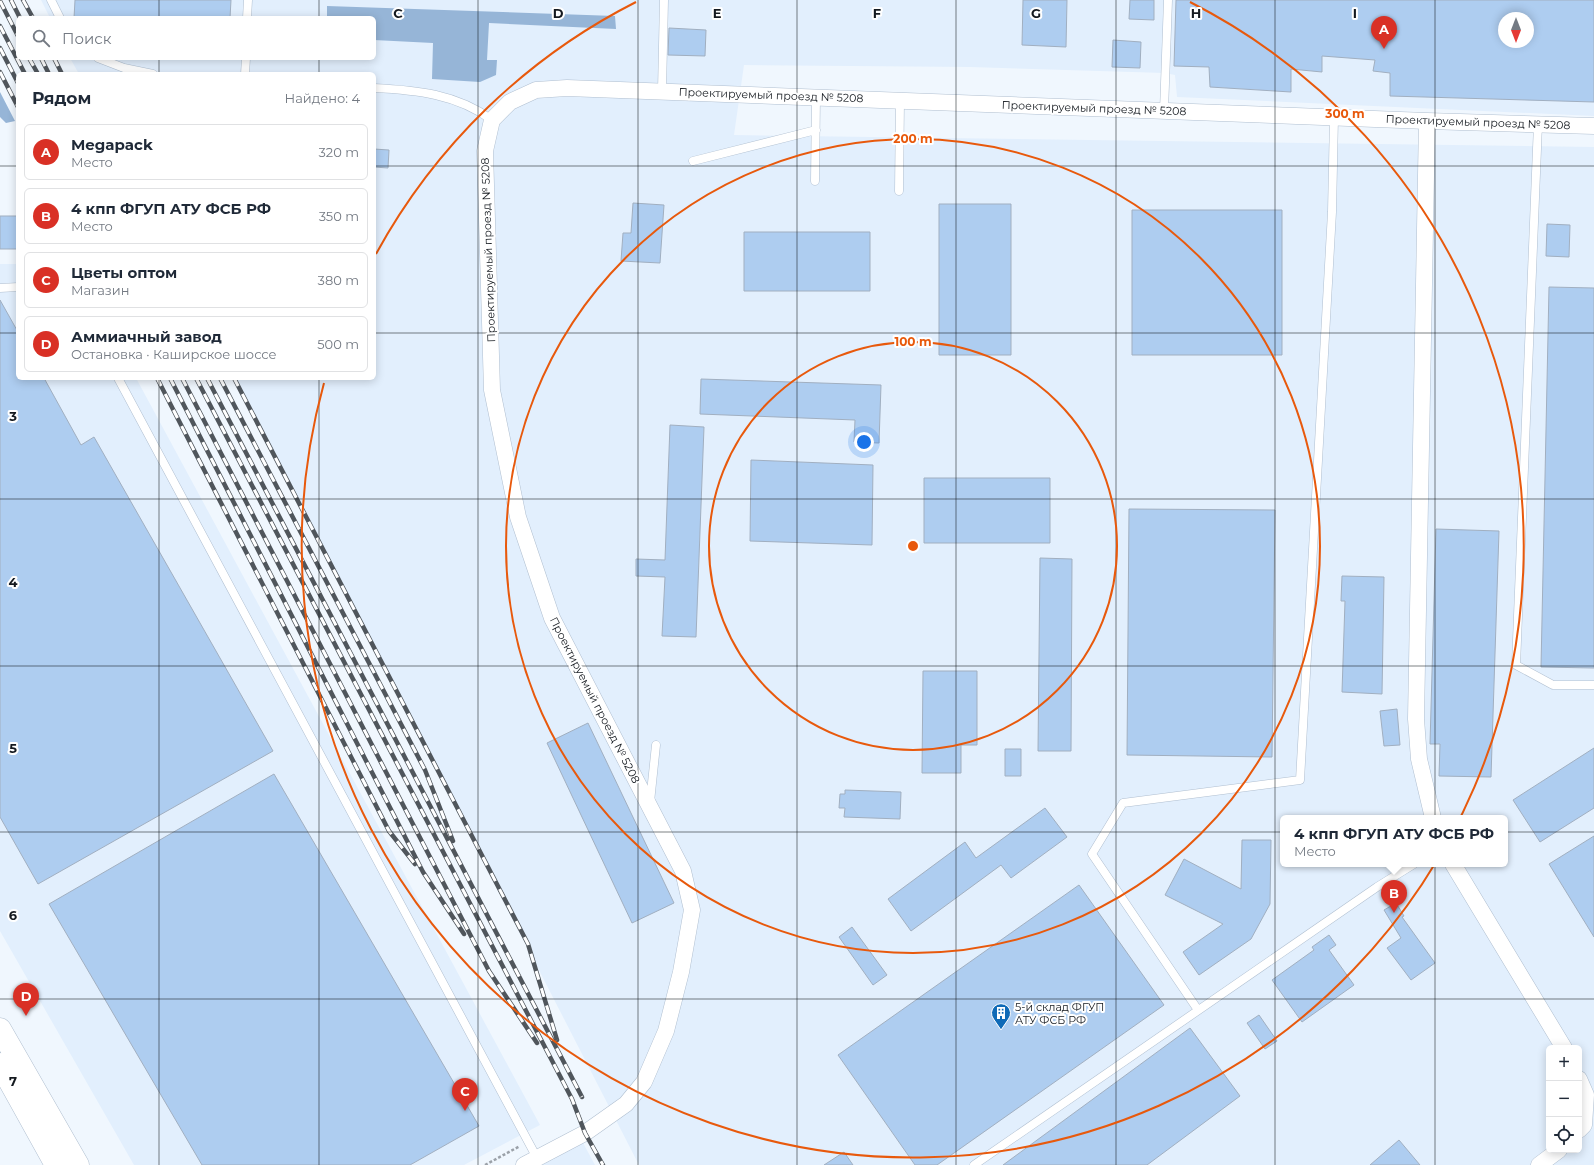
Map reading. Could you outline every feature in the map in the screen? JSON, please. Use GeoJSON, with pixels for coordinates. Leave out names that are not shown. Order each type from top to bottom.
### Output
{"type":"FeatureCollection","features":[{"type":"Feature","properties":{"kind":"main road"},"geometry":{"type":"LineString","coordinates":[[0,1030],[78,1165]]}},
{"type":"Feature","properties":{"kind":"main road"},"geometry":{"type":"LineString","coordinates":[[0,1064],[56,1165]]}},
{"type":"Feature","properties":{"kind":"street","name":"Проектируемый проезд № 5208"},"geometry":{"type":"LineString","coordinates":[[530,1161],[585,1133],[626,1104],[644,1082],[666,1031],[681,972],[692,910],[683,871],[552,618],[518,517],[492,390],[485,151],[492,120],[510,102],[536,90],[567,88],[1334,118],[1594,126]]}},
{"type":"Feature","properties":{"kind":"street"},"geometry":{"type":"LineString","coordinates":[[1427,121],[1416,719],[1419,759],[1432,815]]}},
{"type":"Feature","properties":{"kind":"street"},"geometry":{"type":"LineString","coordinates":[[1455,867],[1562,1045]]}},
{"type":"Feature","properties":{"kind":"street"},"geometry":{"type":"LineString","coordinates":[[1580,1081],[1586,1094],[1584,1120]]}},
{"type":"Feature","properties":{"kind":"street"},"geometry":{"type":"LineString","coordinates":[[1539,1165],[1556,1153]]}},
{"type":"Feature","properties":{"kind":"lane"},"geometry":{"type":"LineString","coordinates":[[51,0],[59,16]]}},
{"type":"Feature","properties":{"kind":"lane"},"geometry":{"type":"LineString","coordinates":[[247,16],[248,0]]}},
{"type":"Feature","properties":{"kind":"lane"},"geometry":{"type":"LineString","coordinates":[[662,91],[664,0]]}},
{"type":"Feature","properties":{"kind":"lane"},"geometry":{"type":"LineString","coordinates":[[1164,111],[1168,0]]}},
{"type":"Feature","properties":{"kind":"lane"},"geometry":{"type":"LineString","coordinates":[[103,60],[124,68],[143,72]]}},
{"type":"Feature","properties":{"kind":"lane"},"geometry":{"type":"LineString","coordinates":[[245,72],[246,60]]}},
{"type":"Feature","properties":{"kind":"lane"},"geometry":{"type":"LineString","coordinates":[[376,88],[430,93],[476,109],[492,120]]}},
{"type":"Feature","properties":{"kind":"lane"},"geometry":{"type":"LineString","coordinates":[[815,181],[816,97]]}},
{"type":"Feature","properties":{"kind":"lane"},"geometry":{"type":"LineString","coordinates":[[899,191],[900,100]]}},
{"type":"Feature","properties":{"kind":"lane"},"geometry":{"type":"LineString","coordinates":[[1198,1010],[1092,854],[1122,803],[1300,780],[1332,212],[1334,118]]}},
{"type":"Feature","properties":{"kind":"lane"},"geometry":{"type":"LineString","coordinates":[[1538,124],[1516,665],[1553,685],[1594,685]]}},
{"type":"Feature","properties":{"kind":"lane"},"geometry":{"type":"LineString","coordinates":[[693,161],[816,130]]}},
{"type":"Feature","properties":{"kind":"lane"},"geometry":{"type":"LineString","coordinates":[[0,288],[16,287]]}},
{"type":"Feature","properties":{"kind":"lane"},"geometry":{"type":"LineString","coordinates":[[119,380],[530,1161]]}},
{"type":"Feature","properties":{"kind":"lane"},"geometry":{"type":"LineString","coordinates":[[649,806],[656,745]]}},
{"type":"Feature","properties":{"kind":"lane"},"geometry":{"type":"LineString","coordinates":[[974,1165],[1377,887],[1409,867]]}},
{"type":"Feature","properties":{"kind":"shaded area"},"geometry":{"type":"Polygon","coordinates":[[[41,0],[1594,0],[1594,116],[1177,97],[1175,75],[1165,73],[970,67],[744,65],[734,135],[1594,147],[1594,1165],[639,1165],[236,380],[376,380],[376,72],[78,72],[71,60],[376,60],[376,16],[49,16],[41,0]]]}},
{"type":"Feature","properties":{"kind":"shaded area"},"geometry":{"type":"Polygon","coordinates":[[[327,6],[615,16],[616,29],[489,23],[487,60],[497,60],[496,75],[480,82],[432,79],[433,43],[376,40],[376,16],[327,16],[327,6]]]}},
{"type":"Feature","properties":{"kind":"shaded area"},"geometry":{"type":"Polygon","coordinates":[[[0,92],[15,121],[6,123],[0,117],[0,92]]]}},
{"type":"Feature","properties":{"kind":"shaded area"},"geometry":{"type":"Polygon","coordinates":[[[0,264],[16,264],[16,380],[137,380],[540,1125],[464,1165],[134,1165],[0,931],[0,264]]]}},
{"type":"Feature","properties":{"kind":"shaded area"},"geometry":{"type":"Polygon","coordinates":[[[582,1141],[595,1165],[537,1165],[582,1141]]]}},
{"type":"Feature","properties":{"kind":"building"},"geometry":{"type":"Polygon","coordinates":[[[75,0],[231,0],[230,16],[74,16],[75,0]]]}},
{"type":"Feature","properties":{"kind":"building"},"geometry":{"type":"Polygon","coordinates":[[[1023,0],[1067,0],[1066,47],[1022,45],[1023,0]]]}},
{"type":"Feature","properties":{"kind":"building"},"geometry":{"type":"Polygon","coordinates":[[[1130,0],[1154,0],[1154,20],[1129,19],[1130,0]]]}},
{"type":"Feature","properties":{"kind":"building"},"geometry":{"type":"Polygon","coordinates":[[[1176,0],[1594,0],[1594,102],[1390,96],[1390,73],[1373,71],[1375,60],[1322,56],[1322,72],[1291,69],[1291,92],[1210,87],[1209,67],[1174,66],[1176,0]]]}},
{"type":"Feature","properties":{"kind":"building"},"geometry":{"type":"Polygon","coordinates":[[[669,28],[706,30],[705,56],[668,55],[669,28]]]}},
{"type":"Feature","properties":{"kind":"building"},"geometry":{"type":"Polygon","coordinates":[[[1113,40],[1141,42],[1140,68],[1112,67],[1113,40]]]}},
{"type":"Feature","properties":{"kind":"building"},"geometry":{"type":"Polygon","coordinates":[[[376,149],[389,150],[388,168],[376,167],[376,149]]]}},
{"type":"Feature","properties":{"kind":"building"},"geometry":{"type":"Polygon","coordinates":[[[633,203],[664,205],[660,263],[621,261],[623,233],[631,233],[633,203]]]}},
{"type":"Feature","properties":{"kind":"building"},"geometry":{"type":"Polygon","coordinates":[[[939,204],[1011,204],[1011,355],[939,355],[939,204]]]}},
{"type":"Feature","properties":{"kind":"building"},"geometry":{"type":"Polygon","coordinates":[[[1132,210],[1282,210],[1282,355],[1132,355],[1132,210]]]}},
{"type":"Feature","properties":{"kind":"building"},"geometry":{"type":"Polygon","coordinates":[[[0,216],[16,216],[16,249],[0,249],[0,216]]]}},
{"type":"Feature","properties":{"kind":"building"},"geometry":{"type":"Polygon","coordinates":[[[1547,224],[1570,225],[1569,257],[1546,256],[1547,224]]]}},
{"type":"Feature","properties":{"kind":"building"},"geometry":{"type":"Polygon","coordinates":[[[744,232],[870,232],[870,291],[744,291],[744,232]]]}},
{"type":"Feature","properties":{"kind":"building"},"geometry":{"type":"Polygon","coordinates":[[[1549,287],[1594,288],[1594,668],[1541,667],[1549,287]]]}},
{"type":"Feature","properties":{"kind":"building"},"geometry":{"type":"Polygon","coordinates":[[[0,300],[16,328],[16,380],[45,380],[81,445],[94,437],[273,751],[38,884],[0,817],[0,300]]]}},
{"type":"Feature","properties":{"kind":"building"},"geometry":{"type":"Polygon","coordinates":[[[701,379],[881,385],[879,443],[854,442],[855,420],[700,414],[701,379]]]}},
{"type":"Feature","properties":{"kind":"building"},"geometry":{"type":"Polygon","coordinates":[[[670,425],[704,427],[696,637],[662,636],[665,577],[636,576],[636,559],[665,560],[670,425]]]}},
{"type":"Feature","properties":{"kind":"building"},"geometry":{"type":"Polygon","coordinates":[[[751,460],[873,465],[872,545],[750,541],[751,460]]]}},
{"type":"Feature","properties":{"kind":"building"},"geometry":{"type":"Polygon","coordinates":[[[924,478],[1050,478],[1050,543],[924,543],[924,478]]]}},
{"type":"Feature","properties":{"kind":"building"},"geometry":{"type":"Polygon","coordinates":[[[1129,509],[1275,510],[1272,757],[1127,755],[1129,509]]]}},
{"type":"Feature","properties":{"kind":"building"},"geometry":{"type":"Polygon","coordinates":[[[1436,529],[1499,531],[1491,777],[1439,776],[1440,744],[1430,744],[1436,529]]]}},
{"type":"Feature","properties":{"kind":"building"},"geometry":{"type":"Polygon","coordinates":[[[1040,558],[1072,559],[1071,751],[1038,751],[1040,558]]]}},
{"type":"Feature","properties":{"kind":"building"},"geometry":{"type":"Polygon","coordinates":[[[1342,576],[1384,577],[1382,694],[1342,692],[1345,601],[1341,601],[1342,576]]]}},
{"type":"Feature","properties":{"kind":"building"},"geometry":{"type":"Polygon","coordinates":[[[923,671],[977,671],[977,745],[961,745],[961,773],[922,773],[923,671]]]}},
{"type":"Feature","properties":{"kind":"building"},"geometry":{"type":"Polygon","coordinates":[[[1397,709],[1400,745],[1384,746],[1380,711],[1397,709]]]}},
{"type":"Feature","properties":{"kind":"building"},"geometry":{"type":"Polygon","coordinates":[[[588,723],[674,903],[632,923],[547,743],[588,723]]]}},
{"type":"Feature","properties":{"kind":"building"},"geometry":{"type":"Polygon","coordinates":[[[1594,748],[1594,808],[1540,842],[1513,800],[1594,748]]]}},
{"type":"Feature","properties":{"kind":"building"},"geometry":{"type":"Polygon","coordinates":[[[1005,749],[1021,749],[1021,776],[1005,776],[1005,749]]]}},
{"type":"Feature","properties":{"kind":"building"},"geometry":{"type":"Polygon","coordinates":[[[274,774],[479,1126],[410,1165],[202,1165],[49,904],[274,774]]]}},
{"type":"Feature","properties":{"kind":"building"},"geometry":{"type":"Polygon","coordinates":[[[845,790],[901,792],[900,819],[844,817],[845,808],[839,808],[840,794],[845,794],[845,790]]]}},
{"type":"Feature","properties":{"kind":"building"},"geometry":{"type":"Polygon","coordinates":[[[1045,808],[1067,837],[1011,878],[1001,865],[911,931],[888,899],[965,842],[976,858],[1045,808]]]}},
{"type":"Feature","properties":{"kind":"building"},"geometry":{"type":"Polygon","coordinates":[[[1594,836],[1594,937],[1549,864],[1594,836]]]}},
{"type":"Feature","properties":{"kind":"building"},"geometry":{"type":"Polygon","coordinates":[[[1242,840],[1271,840],[1270,904],[1251,939],[1199,975],[1183,952],[1223,924],[1165,895],[1184,859],[1241,889],[1242,840]]]}},
{"type":"Feature","properties":{"kind":"building","name":"5-й склад ФГУП АТУ ФСБ РФ"},"geometry":{"type":"Polygon","coordinates":[[[1079,885],[1164,1005],[937,1165],[915,1165],[838,1055],[1079,885]]]}},
{"type":"Feature","properties":{"kind":"building"},"geometry":{"type":"Polygon","coordinates":[[[1396,903],[1404,916],[1402,917],[1435,963],[1411,980],[1387,948],[1401,938],[1384,910],[1396,903]]]}},
{"type":"Feature","properties":{"kind":"building"},"geometry":{"type":"Polygon","coordinates":[[[852,927],[887,975],[873,985],[839,937],[852,927]]]}},
{"type":"Feature","properties":{"kind":"building"},"geometry":{"type":"Polygon","coordinates":[[[1329,935],[1336,945],[1329,950],[1354,985],[1302,1022],[1272,980],[1314,950],[1312,947],[1329,935]]]}},
{"type":"Feature","properties":{"kind":"building"},"geometry":{"type":"Polygon","coordinates":[[[1259,1015],[1277,1041],[1265,1049],[1247,1023],[1259,1015]]]}},
{"type":"Feature","properties":{"kind":"building"},"geometry":{"type":"Polygon","coordinates":[[[1190,1028],[1240,1096],[1147,1165],[1003,1165],[1190,1028]]]}},
{"type":"Feature","properties":{"kind":"building"},"geometry":{"type":"Polygon","coordinates":[[[1399,1140],[1420,1165],[1370,1165],[1399,1140]]]}},
{"type":"Feature","properties":{"kind":"building"},"geometry":{"type":"Polygon","coordinates":[[[844,1152],[853,1165],[824,1165],[844,1152]]]}},
{"type":"Feature","properties":{"kind":"railway"},"geometry":{"type":"LineString","coordinates":[[11,0],[19,16]]}},
{"type":"Feature","properties":{"kind":"railway"},"geometry":{"type":"LineString","coordinates":[[23,0],[32,16]]}},
{"type":"Feature","properties":{"kind":"railway"},"geometry":{"type":"LineString","coordinates":[[0,1],[16,32]]}},
{"type":"Feature","properties":{"kind":"railway"},"geometry":{"type":"LineString","coordinates":[[0,26],[16,57]]}},
{"type":"Feature","properties":{"kind":"railway"},"geometry":{"type":"LineString","coordinates":[[0,48],[16,79]]}},
{"type":"Feature","properties":{"kind":"railway"},"geometry":{"type":"LineString","coordinates":[[18,60],[24,72]]}},
{"type":"Feature","properties":{"kind":"railway"},"geometry":{"type":"LineString","coordinates":[[30,60],[37,72]]}},
{"type":"Feature","properties":{"kind":"railway"},"geometry":{"type":"LineString","coordinates":[[42,60],[48,72]]}},
{"type":"Feature","properties":{"kind":"railway"},"geometry":{"type":"LineString","coordinates":[[55,60],[61,72]]}},
{"type":"Feature","properties":{"kind":"railway"},"geometry":{"type":"LineString","coordinates":[[0,72],[16,103]]}},
{"type":"Feature","properties":{"kind":"railway"},"geometry":{"type":"LineString","coordinates":[[158,380],[389,831],[415,864]]}},
{"type":"Feature","properties":{"kind":"railway"},"geometry":{"type":"LineString","coordinates":[[171,380],[423,872],[464,934]]}},
{"type":"Feature","properties":{"kind":"railway"},"geometry":{"type":"LineString","coordinates":[[183,380],[489,971],[537,1043]]}},
{"type":"Feature","properties":{"kind":"railway"},"geometry":{"type":"LineString","coordinates":[[197,380],[572,1099],[585,1133],[603,1165]]}},
{"type":"Feature","properties":{"kind":"railway"},"geometry":{"type":"LineString","coordinates":[[208,380],[582,1097]]}},
{"type":"Feature","properties":{"kind":"railway"},"geometry":{"type":"LineString","coordinates":[[221,380],[425,770],[453,841]]}},
{"type":"Feature","properties":{"kind":"railway"},"geometry":{"type":"LineString","coordinates":[[235,380],[528,944],[557,1040]]}},
{"type":"Feature","properties":{"kind":"place","name":"Megapack"},"geometry":{"type":"Point","coordinates":[1384,49]}},
{"type":"Feature","properties":{"kind":"place","name":"4 кпп ФГУП АТУ ФСБ РФ"},"geometry":{"type":"Point","coordinates":[1394,913]}},
{"type":"Feature","properties":{"kind":"place","name":"Аммиачный завод"},"geometry":{"type":"Point","coordinates":[26,1016]}},
{"type":"Feature","properties":{"kind":"place","name":"5-й склад ФГУП АТУ ФСБ РФ"},"geometry":{"type":"Point","coordinates":[1001,1030]}},
{"type":"Feature","properties":{"kind":"place","name":"Цветы оптом"},"geometry":{"type":"Point","coordinates":[465,1111]}}]}
